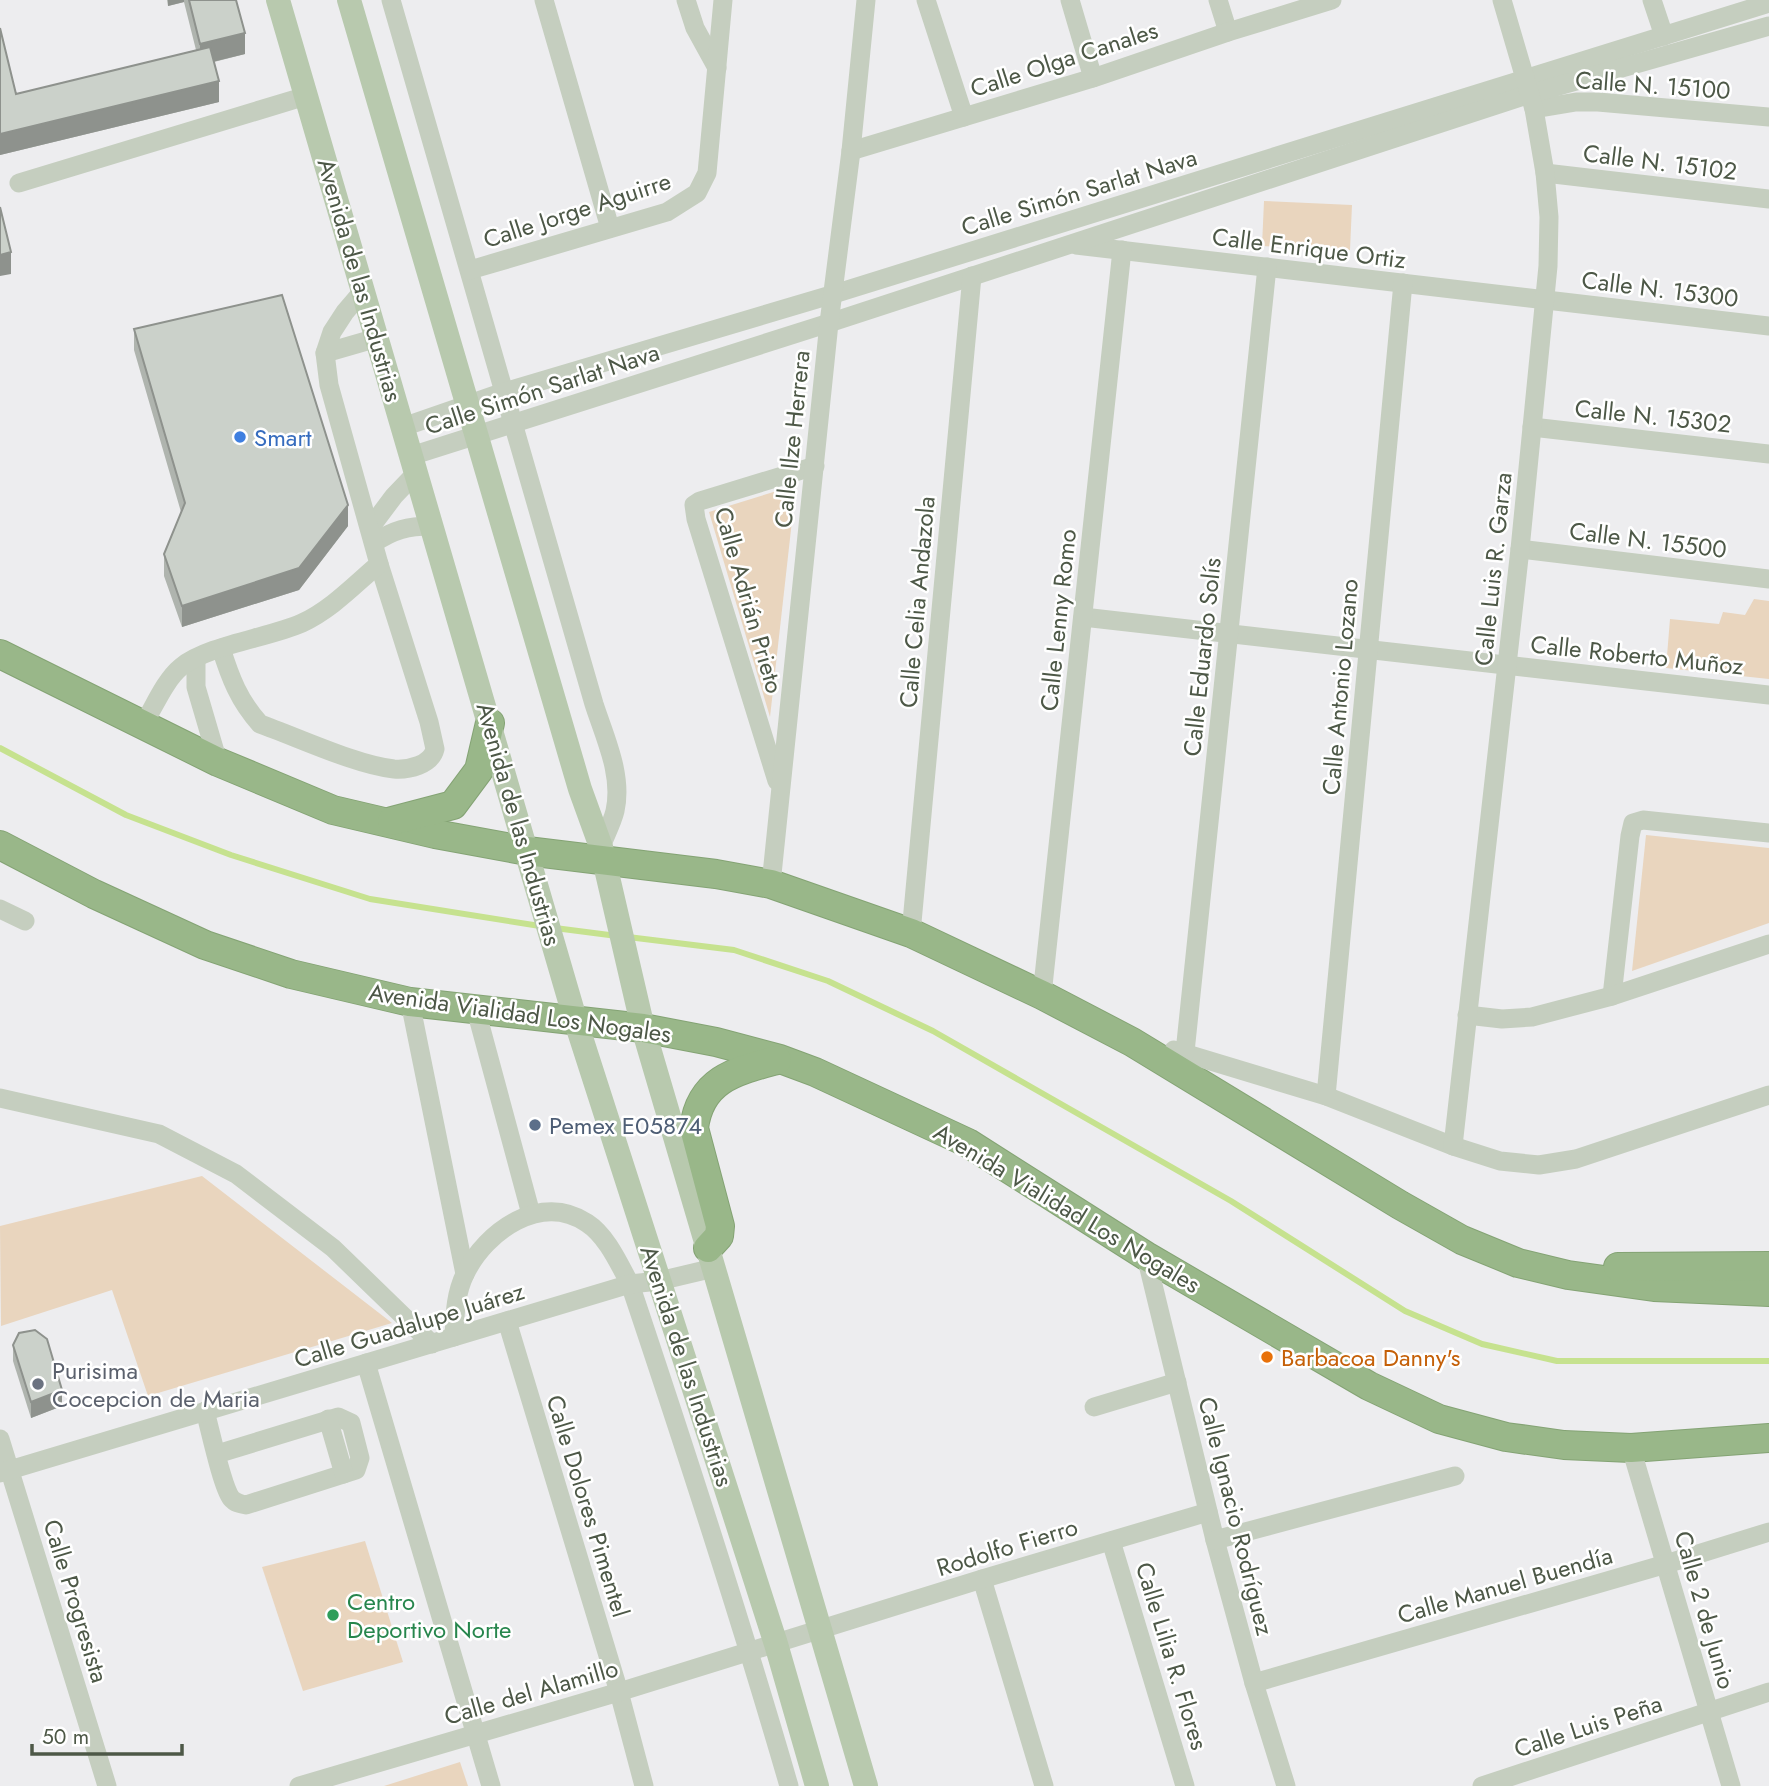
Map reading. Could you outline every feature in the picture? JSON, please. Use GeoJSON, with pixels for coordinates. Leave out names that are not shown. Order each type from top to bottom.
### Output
{"type":"FeatureCollection","features":[{"type":"Feature","properties":{"kind":"highway"},"geometry":{"type":"LineString","coordinates":[[0,654],[218,762],[332,810],[527,851],[602,853],[771,884],[911,933],[1042,995],[1132,1042],[1279,1134],[1462,1240],[1518,1263],[1568,1275],[1654,1287],[1769,1292]]}},
{"type":"Feature","properties":{"kind":"highway"},"geometry":{"type":"LineString","coordinates":[[387,822],[453,805],[479,770],[490,723]]}},
{"type":"Feature","properties":{"kind":"highway","name":"Avenida Vialidad Los Nogales"},"geometry":{"type":"LineString","coordinates":[[0,845],[94,894],[205,945],[291,974],[410,1002],[643,1028],[716,1042],[780,1059],[815,1072],[968,1143],[1146,1256],[1369,1386],[1438,1419],[1506,1437],[1564,1445],[1631,1448],[1768,1439]]}},
{"type":"Feature","properties":{"kind":"highway"},"geometry":{"type":"LineString","coordinates":[[711,1258],[720,1226],[694,1128],[696,1114],[704,1096],[717,1083],[736,1071],[780,1059]]}},
{"type":"Feature","properties":{"kind":"highway"},"geometry":{"type":"LineString","coordinates":[[1568,1275],[1616,1268],[1769,1266]]}},
{"type":"Feature","properties":{"kind":"main road","name":"Avenida de las Industrias"},"geometry":{"type":"LineString","coordinates":[[278,0],[555,952],[776,1644],[817,1786]]}},
{"type":"Feature","properties":{"kind":"main road","name":"Avenida de las Industrias"},"geometry":{"type":"LineString","coordinates":[[349,0],[580,789],[602,853],[643,1028],[866,1786]]}},
{"type":"Feature","properties":{"kind":"street"},"geometry":{"type":"LineString","coordinates":[[391,0],[594,704],[614,763],[615,811],[602,853]]}},
{"type":"Feature","properties":{"kind":"street"},"geometry":{"type":"LineString","coordinates":[[544,0],[610,228]]}},
{"type":"Feature","properties":{"kind":"street"},"geometry":{"type":"LineString","coordinates":[[686,0],[695,28],[717,68]]}},
{"type":"Feature","properties":{"kind":"street"},"geometry":{"type":"LineString","coordinates":[[717,68],[723,0]]}},
{"type":"Feature","properties":{"kind":"street","name":"Calle Ilze Herrera"},"geometry":{"type":"LineString","coordinates":[[771,884],[829,323],[851,151],[866,0]]}},
{"type":"Feature","properties":{"kind":"street"},"geometry":{"type":"LineString","coordinates":[[926,0],[964,117]]}},
{"type":"Feature","properties":{"kind":"street"},"geometry":{"type":"LineString","coordinates":[[1070,0],[1093,78]]}},
{"type":"Feature","properties":{"kind":"street"},"geometry":{"type":"LineString","coordinates":[[1218,0],[1228,32]]}},
{"type":"Feature","properties":{"kind":"street","name":"Calle Olga Canales"},"geometry":{"type":"LineString","coordinates":[[851,151],[1093,78],[1332,0]]}},
{"type":"Feature","properties":{"kind":"street","name":"Calle Luis R. Garza"},"geometry":{"type":"LineString","coordinates":[[1453,1146],[1520,549],[1544,300],[1549,217],[1545,173],[1530,94],[1502,0]]}},
{"type":"Feature","properties":{"kind":"street"},"geometry":{"type":"LineString","coordinates":[[1652,0],[1664,36]]}},
{"type":"Feature","properties":{"kind":"street","name":"Calle Simón Sarlat Nava"},"geometry":{"type":"LineString","coordinates":[[413,465],[477,436],[1530,94],[1664,36],[1769,3]]}},
{"type":"Feature","properties":{"kind":"street","name":"Calle Simón Sarlat Nava"},"geometry":{"type":"LineString","coordinates":[[403,427],[505,392],[834,294],[1769,26]]}},
{"type":"Feature","properties":{"kind":"street","name":"Calle Jorge Aguirre"},"geometry":{"type":"LineString","coordinates":[[470,270],[667,212],[697,193],[707,173],[717,68]]}},
{"type":"Feature","properties":{"kind":"street","name":"Calle N. 15100"},"geometry":{"type":"LineString","coordinates":[[1530,94],[1576,102],[1769,117]]}},
{"type":"Feature","properties":{"kind":"street"},"geometry":{"type":"LineString","coordinates":[[19,183],[306,96]]}},
{"type":"Feature","properties":{"kind":"street","name":"Calle N. 15102"},"geometry":{"type":"LineString","coordinates":[[1545,173],[1769,199]]}},
{"type":"Feature","properties":{"kind":"street","name":"Calle Enrique Ortiz"},"geometry":{"type":"LineString","coordinates":[[1068,244],[1544,300]]}},
{"type":"Feature","properties":{"kind":"street","name":"Calle Lenny Romo"},"geometry":{"type":"LineString","coordinates":[[1042,995],[1122,250]]}},
{"type":"Feature","properties":{"kind":"street","name":"Calle Eduardo Solís"},"geometry":{"type":"LineString","coordinates":[[1185,1052],[1267,267]]}},
{"type":"Feature","properties":{"kind":"street","name":"Calle Celia Andazola"},"geometry":{"type":"LineString","coordinates":[[911,933],[972,276]]}},
{"type":"Feature","properties":{"kind":"street","name":"Calle Antonio Lozano"},"geometry":{"type":"LineString","coordinates":[[1326,1096],[1403,283]]}},
{"type":"Feature","properties":{"kind":"street"},"geometry":{"type":"LineString","coordinates":[[221,648],[234,690],[260,724],[356,759],[395,769],[417,766],[428,760],[435,749],[329,385],[324,353],[332,332],[363,291]]}},
{"type":"Feature","properties":{"kind":"street","name":"Calle N. 15300"},"geometry":{"type":"LineString","coordinates":[[1544,300],[1769,326]]}},
{"type":"Feature","properties":{"kind":"street"},"geometry":{"type":"LineString","coordinates":[[324,353],[377,338]]}},
{"type":"Feature","properties":{"kind":"street","name":"Calle N. 15302"},"geometry":{"type":"LineString","coordinates":[[1532,427],[1769,454]]}},
{"type":"Feature","properties":{"kind":"street"},"geometry":{"type":"LineString","coordinates":[[372,535],[413,465]]}},
{"type":"Feature","properties":{"kind":"street","name":"Calle Adrián Prieto"},"geometry":{"type":"LineString","coordinates":[[780,790],[696,519],[694,505],[815,466]]}},
{"type":"Feature","properties":{"kind":"street"},"geometry":{"type":"LineString","coordinates":[[372,535],[408,526],[431,526]]}},
{"type":"Feature","properties":{"kind":"street","name":"Calle N. 15500"},"geometry":{"type":"LineString","coordinates":[[1520,549],[1769,579]]}},
{"type":"Feature","properties":{"kind":"street"},"geometry":{"type":"LineString","coordinates":[[143,725],[180,668],[221,648],[284,630],[321,612],[333,605],[379,564]]}},
{"type":"Feature","properties":{"kind":"street","name":"Calle Roberto Muñoz"},"geometry":{"type":"LineString","coordinates":[[1083,617],[1769,695]]}},
{"type":"Feature","properties":{"kind":"street"},"geometry":{"type":"LineString","coordinates":[[197,659],[196,687],[218,762]]}},
{"type":"Feature","properties":{"kind":"street"},"geometry":{"type":"LineString","coordinates":[[1612,996],[1633,823],[1643,820],[1769,833]]}},
{"type":"Feature","properties":{"kind":"street"},"geometry":{"type":"LineString","coordinates":[[0,909],[25,922]]}},
{"type":"Feature","properties":{"kind":"street"},"geometry":{"type":"LineString","coordinates":[[1467,1015],[1502,1019],[1532,1017],[1612,996],[1769,944]]}},
{"type":"Feature","properties":{"kind":"street"},"geometry":{"type":"LineString","coordinates":[[410,1002],[465,1274]]}},
{"type":"Feature","properties":{"kind":"street"},"geometry":{"type":"LineString","coordinates":[[454,1337],[455,1303],[465,1274],[479,1252],[500,1230],[531,1214],[475,1010]]}},
{"type":"Feature","properties":{"kind":"street"},"geometry":{"type":"LineString","coordinates":[[1132,1042],[1185,1052],[1326,1096],[1453,1146],[1500,1161],[1539,1165],[1576,1159],[1769,1095]]}},
{"type":"Feature","properties":{"kind":"street"},"geometry":{"type":"LineString","coordinates":[[0,1098],[159,1134],[236,1174],[332,1248],[432,1343]]}},
{"type":"Feature","properties":{"kind":"street","name":"Avenida de las Industrias"},"geometry":{"type":"LineString","coordinates":[[531,1214],[560,1213],[590,1225],[610,1250],[630,1284],[750,1651],[789,1786]]}},
{"type":"Feature","properties":{"kind":"street","name":"Calle Ignacio Rodríguez"},"geometry":{"type":"LineString","coordinates":[[1146,1256],[1215,1540],[1254,1683],[1286,1786]]}},
{"type":"Feature","properties":{"kind":"street","name":"Calle Guadalupe Juárez"},"geometry":{"type":"LineString","coordinates":[[5,1471],[630,1284],[659,1281],[711,1258]]}},
{"type":"Feature","properties":{"kind":"street","name":"Calle Dolores Pimentel"},"geometry":{"type":"LineString","coordinates":[[507,1321],[619,1692],[644,1786]]}},
{"type":"Feature","properties":{"kind":"street"},"geometry":{"type":"LineString","coordinates":[[366,1363],[491,1786]]}},
{"type":"Feature","properties":{"kind":"street"},"geometry":{"type":"LineString","coordinates":[[1094,1407],[1177,1382]]}},
{"type":"Feature","properties":{"kind":"street"},"geometry":{"type":"LineString","coordinates":[[205,1411],[217,1454],[229,1496],[240,1504],[246,1505],[344,1474],[328,1419],[217,1454]]}},
{"type":"Feature","properties":{"kind":"street","name":"Calle Progresista"},"geometry":{"type":"LineString","coordinates":[[0,1439],[5,1471],[107,1786]]}},
{"type":"Feature","properties":{"kind":"street","name":"Calle 2 de Junio"},"geometry":{"type":"LineString","coordinates":[[1631,1448],[1731,1786]]}},
{"type":"Feature","properties":{"kind":"street"},"geometry":{"type":"LineString","coordinates":[[1215,1540],[1455,1476]]}},
{"type":"Feature","properties":{"kind":"street","name":"Rodolfo Fierro"},"geometry":{"type":"LineString","coordinates":[[820,1629],[1208,1512]]}},
{"type":"Feature","properties":{"kind":"street","name":"Calle Manuel Buendía"},"geometry":{"type":"LineString","coordinates":[[1254,1683],[1769,1532]]}},
{"type":"Feature","properties":{"kind":"street","name":"Calle Lilia R. Flores"},"geometry":{"type":"LineString","coordinates":[[1111,1541],[1185,1786]]}},
{"type":"Feature","properties":{"kind":"street"},"geometry":{"type":"LineString","coordinates":[[982,1579],[1044,1786]]}},
{"type":"Feature","properties":{"kind":"street"},"geometry":{"type":"LineString","coordinates":[[776,1644],[820,1629]]}},
{"type":"Feature","properties":{"kind":"street","name":"Calle del Alamillo"},"geometry":{"type":"LineString","coordinates":[[299,1786],[776,1644]]}},
{"type":"Feature","properties":{"kind":"street","name":"Calle Luis Peña"},"geometry":{"type":"LineString","coordinates":[[1482,1786],[1769,1692]]}},
{"type":"Feature","properties":{"kind":"shaded area"},"geometry":{"type":"Polygon","coordinates":[[[1264,201],[1352,205],[1350,250],[1262,246],[1264,201]]]}},
{"type":"Feature","properties":{"kind":"shaded area"},"geometry":{"type":"Polygon","coordinates":[[[796,485],[770,717],[709,512],[796,485]]]}},
{"type":"Feature","properties":{"kind":"shaded area"},"geometry":{"type":"Polygon","coordinates":[[[1754,599],[1769,601],[1769,679],[1666,668],[1670,619],[1719,624],[1723,612],[1745,615],[1754,599]]]}},
{"type":"Feature","properties":{"kind":"shaded area"},"geometry":{"type":"Polygon","coordinates":[[[1646,835],[1769,848],[1769,923],[1632,971],[1646,835]]]}},
{"type":"Feature","properties":{"kind":"shaded area"},"geometry":{"type":"Polygon","coordinates":[[[202,1176],[392,1323],[148,1396],[112,1290],[1,1326],[0,1226],[202,1176]]]}},
{"type":"Feature","properties":{"kind":"shaded area","name":"Centro Deportivo Norte"},"geometry":{"type":"Polygon","coordinates":[[[365,1541],[403,1662],[303,1691],[262,1567],[365,1541]]]}},
{"type":"Feature","properties":{"kind":"shaded area"},"geometry":{"type":"Polygon","coordinates":[[[460,1762],[468,1786],[384,1786],[460,1762]]]}},
{"type":"Feature","properties":{"kind":"building"},"geometry":{"type":"Polygon","coordinates":[[[189,0],[236,0],[245,33],[200,44],[189,0]]]}},
{"type":"Feature","properties":{"kind":"building"},"geometry":{"type":"Polygon","coordinates":[[[0,28],[16,94],[210,47],[219,81],[0,134],[0,28]]]}},
{"type":"Feature","properties":{"kind":"building"},"geometry":{"type":"Polygon","coordinates":[[[0,207],[11,252],[0,255],[0,207]]]}},
{"type":"Feature","properties":{"kind":"building","name":"Smart"},"geometry":{"type":"Polygon","coordinates":[[[282,295],[348,505],[299,568],[182,606],[164,554],[185,503],[134,329],[282,295]]]}},
{"type":"Feature","properties":{"kind":"building","name":"Purisima Cocepcion de Maria"},"geometry":{"type":"Polygon","coordinates":[[[35,1330],[47,1339],[62,1390],[31,1402],[13,1345],[19,1333],[35,1330]]]}},
{"type":"Feature","properties":{"kind":"waterway"},"geometry":{"type":"LineString","coordinates":[[0,748],[126,815],[231,855],[370,899],[540,926]]}},
{"type":"Feature","properties":{"kind":"waterway"},"geometry":{"type":"LineString","coordinates":[[555,928],[617,936]]}},
{"type":"Feature","properties":{"kind":"waterway"},"geometry":{"type":"LineString","coordinates":[[628,937],[734,950],[828,981],[933,1031],[1231,1201],[1405,1311],[1482,1344],[1557,1361],[1769,1361]]}},
{"type":"Feature","properties":{"kind":"place","name":"Smart"},"geometry":{"type":"Point","coordinates":[240,437]}},
{"type":"Feature","properties":{"kind":"place","name":"Pemex E05874"},"geometry":{"type":"Point","coordinates":[535,1125]}},
{"type":"Feature","properties":{"kind":"place","name":"Barbacoa Danny's"},"geometry":{"type":"Point","coordinates":[1267,1357]}},
{"type":"Feature","properties":{"kind":"place","name":"Purisima Cocepcion de Maria"},"geometry":{"type":"Point","coordinates":[38,1384]}},
{"type":"Feature","properties":{"kind":"place","name":"Centro Deportivo Norte"},"geometry":{"type":"Point","coordinates":[333,1615]}}]}
